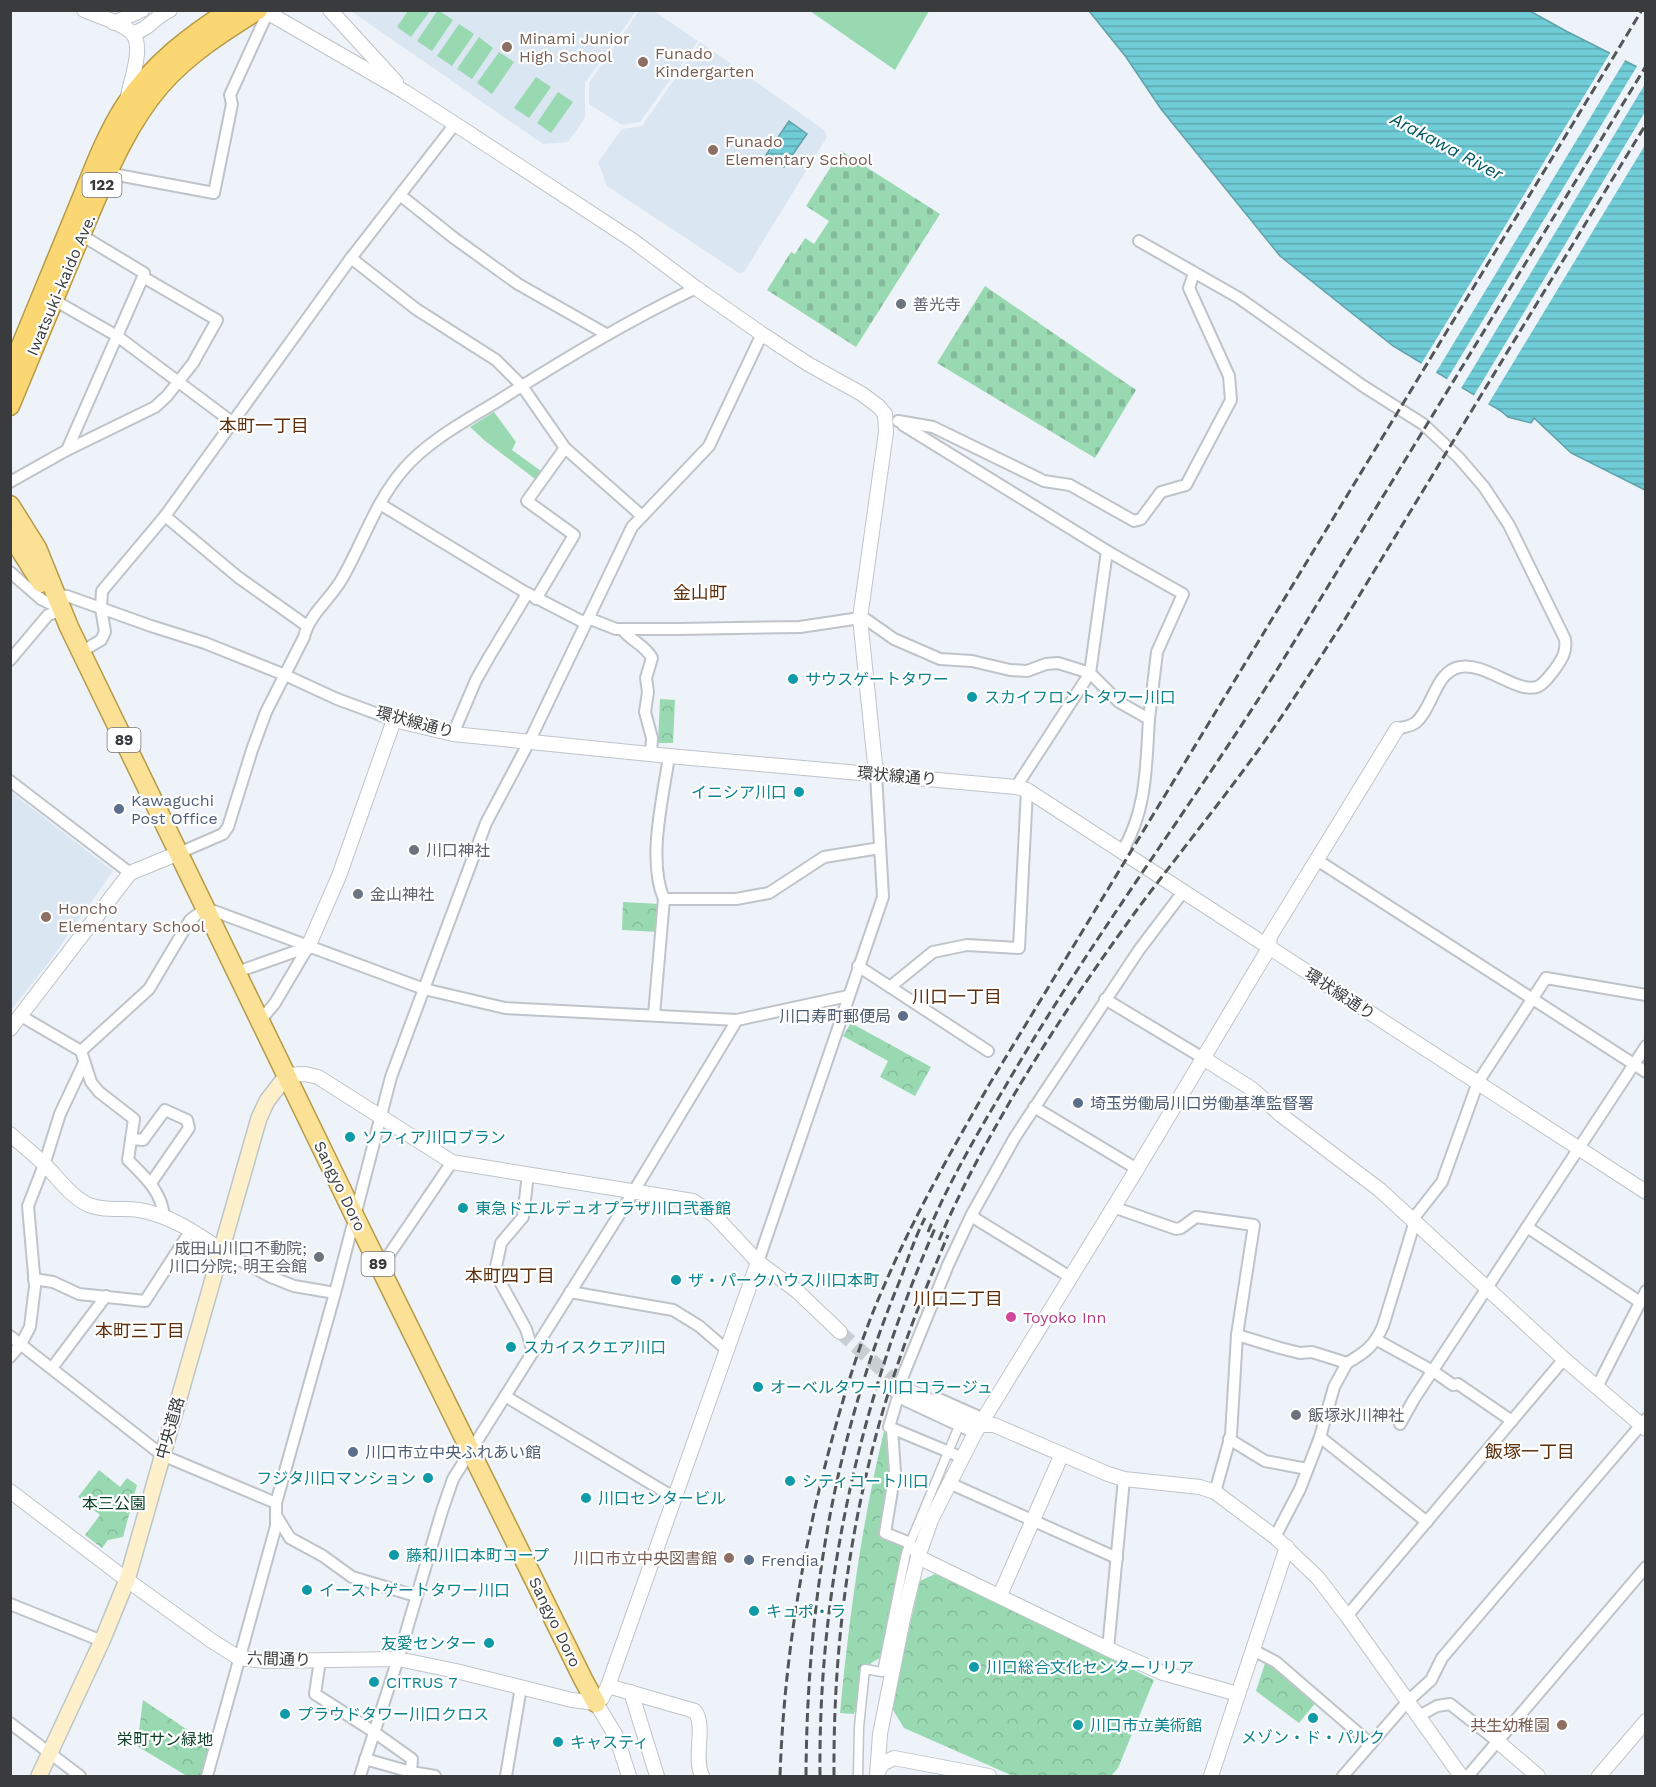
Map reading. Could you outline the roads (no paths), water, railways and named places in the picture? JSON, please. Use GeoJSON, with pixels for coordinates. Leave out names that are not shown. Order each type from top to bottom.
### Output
{"type":"FeatureCollection","features":[{"type":"Feature","properties":{"kind":"highway","name":"Iwatsuki-kaido Ave."},"geometry":{"type":"LineString","coordinates":[[10,372],[104,147],[126,105],[148,76],[173,50],[230,10]]}},
{"type":"Feature","properties":{"kind":"highway","name":"Iwatsuki-kaido Ave."},"geometry":{"type":"LineString","coordinates":[[10,405],[81,235],[129,129],[161,85],[183,62],[211,40],[263,11]]}},
{"type":"Feature","properties":{"kind":"main road","name":"Sangyo Doro"},"geometry":{"type":"LineString","coordinates":[[10,505],[37,548],[55,604]]}},
{"type":"Feature","properties":{"kind":"main road","name":"Sangyo Doro"},"geometry":{"type":"LineString","coordinates":[[10,534],[69,627],[380,1268],[596,1702]]}},
{"type":"Feature","properties":{"kind":"main road","name":"中央道路"},"geometry":{"type":"LineString","coordinates":[[39,1776],[102,1641],[127,1580],[259,1118],[267,1101],[286,1075]]}},
{"type":"Feature","properties":{"kind":"street"},"geometry":{"type":"LineString","coordinates":[[84,10],[132,33],[140,32],[154,19],[170,10]]}},
{"type":"Feature","properties":{"kind":"street"},"geometry":{"type":"LineString","coordinates":[[114,23],[142,10]]}},
{"type":"Feature","properties":{"kind":"street"},"geometry":{"type":"LineString","coordinates":[[330,10],[405,92]]}},
{"type":"Feature","properties":{"kind":"street"},"geometry":{"type":"LineString","coordinates":[[108,173],[214,193],[232,104],[230,94],[263,11],[405,92],[632,240],[762,334],[808,364],[862,394],[885,414],[1183,594],[1157,652],[1144,784],[1135,828],[1122,852]]}},
{"type":"Feature","properties":{"kind":"street"},"geometry":{"type":"LineString","coordinates":[[126,105],[138,48],[132,33]]}},
{"type":"Feature","properties":{"kind":"street"},"geometry":{"type":"LineString","coordinates":[[81,652],[101,640],[105,632],[101,608],[102,591],[165,516],[351,258],[455,124]]}},
{"type":"Feature","properties":{"kind":"street"},"geometry":{"type":"LineString","coordinates":[[400,195],[454,238],[518,284],[606,334]]}},
{"type":"Feature","properties":{"kind":"street"},"geometry":{"type":"LineString","coordinates":[[67,450],[144,273],[81,235]]}},
{"type":"Feature","properties":{"kind":"street"},"geometry":{"type":"LineString","coordinates":[[878,1774],[880,1734],[904,1614],[918,1557],[931,1520],[961,1457],[1269,948],[1270,936],[1397,729],[1417,722],[1451,670],[1466,666],[1489,672],[1521,687],[1539,686],[1562,660],[1567,647],[1566,639],[1509,525],[1484,487],[1459,458],[1423,424],[1363,386],[1239,298],[1139,241]]}},
{"type":"Feature","properties":{"kind":"street"},"geometry":{"type":"LineString","coordinates":[[351,258],[416,309],[496,360],[522,386],[564,447],[642,516]]}},
{"type":"Feature","properties":{"kind":"street"},"geometry":{"type":"LineString","coordinates":[[898,421],[933,427],[1044,481],[1070,485],[1134,521],[1141,519],[1161,492],[1186,485],[1231,400],[1229,376],[1189,288],[1194,273]]}},
{"type":"Feature","properties":{"kind":"street"},"geometry":{"type":"LineString","coordinates":[[10,482],[67,450],[155,408],[193,363],[217,318],[143,277]]}},
{"type":"Feature","properties":{"kind":"street"},"geometry":{"type":"LineString","coordinates":[[10,1029],[130,873],[223,834],[228,827],[266,712],[304,638],[307,626],[342,580],[380,504],[403,469],[453,429],[606,334],[645,312],[696,288]]}},
{"type":"Feature","properties":{"kind":"street"},"geometry":{"type":"LineString","coordinates":[[54,300],[117,336],[232,422]]}},
{"type":"Feature","properties":{"kind":"street"},"geometry":{"type":"LineString","coordinates":[[207,1776],[276,1526],[276,1503],[335,1293],[379,1116],[391,1077],[486,823],[529,742],[632,527],[709,446],[762,334]]}},
{"type":"Feature","properties":{"kind":"street"},"geometry":{"type":"LineString","coordinates":[[596,1702],[602,1698],[608,1686],[758,1262],[883,897],[876,774],[860,618],[886,432],[885,414]]}},
{"type":"Feature","properties":{"kind":"street"},"geometry":{"type":"LineString","coordinates":[[453,734],[476,680],[574,535],[527,501],[564,447]]}},
{"type":"Feature","properties":{"kind":"street"},"geometry":{"type":"LineString","coordinates":[[380,504],[532,596],[587,621],[622,629],[800,627],[860,618],[867,620],[894,639],[940,659],[972,661],[1010,670],[1027,671],[1046,664],[1058,663],[1090,673],[1119,702],[1149,719]]}},
{"type":"Feature","properties":{"kind":"street"},"geometry":{"type":"LineString","coordinates":[[165,516],[238,577],[307,626]]}},
{"type":"Feature","properties":{"kind":"street"},"geometry":{"type":"LineString","coordinates":[[890,987],[933,952],[967,945],[1019,948],[1022,789],[1090,673],[1107,550]]}},
{"type":"Feature","properties":{"kind":"street"},"geometry":{"type":"LineString","coordinates":[[10,572],[41,599],[55,604],[10,660]]}},
{"type":"Feature","properties":{"kind":"street","name":"環状線通り"},"geometry":{"type":"LineString","coordinates":[[55,604],[67,596],[205,643],[337,699],[394,720],[453,734],[1022,789],[1646,1192]]}},
{"type":"Feature","properties":{"kind":"street"},"geometry":{"type":"LineString","coordinates":[[622,629],[628,637],[648,650],[652,658],[646,678],[648,692],[645,712],[652,738],[651,754]]}},
{"type":"Feature","properties":{"kind":"street"},"geometry":{"type":"LineString","coordinates":[[261,1020],[275,1004],[308,947],[339,876],[394,720]]}},
{"type":"Feature","properties":{"kind":"street"},"geometry":{"type":"LineString","coordinates":[[654,1016],[664,899],[659,888],[656,853],[669,756]]}},
{"type":"Feature","properties":{"kind":"street"},"geometry":{"type":"LineString","coordinates":[[10,781],[130,873]]}},
{"type":"Feature","properties":{"kind":"street"},"geometry":{"type":"LineString","coordinates":[[664,899],[735,899],[769,893],[824,857],[880,848]]}},
{"type":"Feature","properties":{"kind":"street"},"geometry":{"type":"LineString","coordinates":[[1317,860],[1646,1072]]}},
{"type":"Feature","properties":{"kind":"street"},"geometry":{"type":"LineString","coordinates":[[1184,892],[1105,999],[1034,1107],[971,1216],[924,1322],[900,1388],[889,1427],[892,1429],[895,1472],[885,1533],[910,1543],[918,1557],[1108,1649],[1163,1673],[1238,1694]]}},
{"type":"Feature","properties":{"kind":"street"},"geometry":{"type":"LineString","coordinates":[[81,1051],[149,989],[190,920],[206,908],[424,989],[506,1008],[737,1020],[848,996]]}},
{"type":"Feature","properties":{"kind":"street"},"geometry":{"type":"LineString","coordinates":[[237,972],[308,947]]}},
{"type":"Feature","properties":{"kind":"street"},"geometry":{"type":"LineString","coordinates":[[858,966],[988,1051]]}},
{"type":"Feature","properties":{"kind":"street"},"geometry":{"type":"LineString","coordinates":[[1275,1537],[1300,1489],[1320,1437],[1334,1387],[1347,1363],[1366,1352],[1377,1340],[1414,1220],[1442,1182],[1478,1082],[1531,998],[1546,978],[1646,995]]}},
{"type":"Feature","properties":{"kind":"street"},"geometry":{"type":"LineString","coordinates":[[1105,999],[1251,1089],[1281,1115],[1380,1190],[1564,1359],[1644,1424],[1442,1658],[1431,1680],[1408,1701],[1343,1776]]}},
{"type":"Feature","properties":{"kind":"street"},"geometry":{"type":"LineString","coordinates":[[21,1016],[81,1051],[92,1082],[99,1092],[134,1119],[128,1160],[151,1183],[163,1206],[164,1217]]}},
{"type":"Feature","properties":{"kind":"street"},"geometry":{"type":"LineString","coordinates":[[360,1776],[453,1479],[634,1191],[737,1020]]}},
{"type":"Feature","properties":{"kind":"street"},"geometry":{"type":"LineString","coordinates":[[1400,1424],[1414,1399],[1646,1046]]}},
{"type":"Feature","properties":{"kind":"street"},"geometry":{"type":"LineString","coordinates":[[10,1357],[21,1344],[30,1327],[34,1280],[28,1206],[60,1114],[84,1063]]}},
{"type":"Feature","properties":{"kind":"street"},"geometry":{"type":"LineString","coordinates":[[286,1075],[305,1074],[318,1077],[452,1162],[693,1201],[714,1215],[758,1262],[797,1291],[840,1332]]}},
{"type":"Feature","properties":{"kind":"street"},"geometry":{"type":"LineString","coordinates":[[1034,1107],[1137,1168]]}},
{"type":"Feature","properties":{"kind":"street"},"geometry":{"type":"LineString","coordinates":[[132,1139],[143,1140],[165,1110],[187,1120],[189,1124],[189,1128],[151,1183]]}},
{"type":"Feature","properties":{"kind":"street"},"geometry":{"type":"LineString","coordinates":[[10,1134],[70,1192],[87,1204],[118,1211],[136,1209],[164,1217],[191,1230],[221,1250],[271,1277],[294,1286],[335,1293]]}},
{"type":"Feature","properties":{"kind":"street"},"geometry":{"type":"LineString","coordinates":[[380,1268],[452,1162]]}},
{"type":"Feature","properties":{"kind":"street"},"geometry":{"type":"LineString","coordinates":[[528,1174],[523,1217],[501,1243],[496,1267],[498,1278],[526,1329],[533,1352]]}},
{"type":"Feature","properties":{"kind":"street"},"geometry":{"type":"LineString","coordinates":[[1113,1207],[1176,1229],[1196,1217],[1254,1225],[1237,1335],[1231,1435],[1215,1492]]}},
{"type":"Feature","properties":{"kind":"street"},"geometry":{"type":"LineString","coordinates":[[971,1216],[1070,1277]]}},
{"type":"Feature","properties":{"kind":"street"},"geometry":{"type":"LineString","coordinates":[[1527,1227],[1643,1296],[1597,1387]]}},
{"type":"Feature","properties":{"kind":"street"},"geometry":{"type":"LineString","coordinates":[[34,1280],[52,1282],[80,1294],[145,1301],[191,1230]]}},
{"type":"Feature","properties":{"kind":"street"},"geometry":{"type":"LineString","coordinates":[[570,1292],[673,1310],[699,1326],[727,1350]]}},
{"type":"Feature","properties":{"kind":"street"},"geometry":{"type":"LineString","coordinates":[[52,1368],[106,1296]]}},
{"type":"Feature","properties":{"kind":"street"},"geometry":{"type":"LineString","coordinates":[[1237,1335],[1300,1353],[1312,1352],[1347,1363]]}},
{"type":"Feature","properties":{"kind":"street"},"geometry":{"type":"LineString","coordinates":[[10,1336],[162,1455],[276,1503]]}},
{"type":"Feature","properties":{"kind":"street"},"geometry":{"type":"LineString","coordinates":[[1377,1340],[1433,1371],[1453,1385],[1458,1384],[1512,1421]]}},
{"type":"Feature","properties":{"kind":"street"},"geometry":{"type":"LineString","coordinates":[[1347,1616],[1564,1359]]}},
{"type":"Feature","properties":{"kind":"street"},"geometry":{"type":"LineString","coordinates":[[900,1388],[979,1426]]}},
{"type":"Feature","properties":{"kind":"street"},"geometry":{"type":"LineString","coordinates":[[900,1388],[959,1426],[994,1425],[1124,1479],[1200,1487],[1215,1492],[1287,1547],[1318,1578],[1461,1776]]}},
{"type":"Feature","properties":{"kind":"street"},"geometry":{"type":"LineString","coordinates":[[506,1396],[675,1498]]}},
{"type":"Feature","properties":{"kind":"street"},"geometry":{"type":"LineString","coordinates":[[858,1776],[859,1726],[865,1669],[882,1672],[910,1543],[959,1426]]}},
{"type":"Feature","properties":{"kind":"street"},"geometry":{"type":"LineString","coordinates":[[892,1429],[961,1457]]}},
{"type":"Feature","properties":{"kind":"street"},"geometry":{"type":"LineString","coordinates":[[1320,1437],[1427,1522]]}},
{"type":"Feature","properties":{"kind":"street"},"geometry":{"type":"LineString","coordinates":[[1229,1440],[1265,1461],[1307,1469]]}},
{"type":"Feature","properties":{"kind":"street"},"geometry":{"type":"LineString","coordinates":[[1000,1595],[1062,1454]]}},
{"type":"Feature","properties":{"kind":"street"},"geometry":{"type":"LineString","coordinates":[[1108,1649],[1124,1479]]}},
{"type":"Feature","properties":{"kind":"street"},"geometry":{"type":"LineString","coordinates":[[949,1483],[1117,1558]]}},
{"type":"Feature","properties":{"kind":"street","name":"六間通り"},"geometry":{"type":"LineString","coordinates":[[11,1492],[127,1580],[239,1658],[266,1661],[398,1659],[573,1700],[596,1702]]}},
{"type":"Feature","properties":{"kind":"street"},"geometry":{"type":"LineString","coordinates":[[276,1516],[290,1538],[323,1556],[352,1577],[416,1596]]}},
{"type":"Feature","properties":{"kind":"street"},"geometry":{"type":"LineString","coordinates":[[1211,1776],[1287,1547]]}},
{"type":"Feature","properties":{"kind":"street"},"geometry":{"type":"LineString","coordinates":[[1468,1776],[1646,1567]]}},
{"type":"Feature","properties":{"kind":"street"},"geometry":{"type":"LineString","coordinates":[[10,1604],[102,1641]]}},
{"type":"Feature","properties":{"kind":"street"},"geometry":{"type":"LineString","coordinates":[[1253,1650],[1276,1662],[1371,1744]]}},
{"type":"Feature","properties":{"kind":"street"},"geometry":{"type":"LineString","coordinates":[[320,1660],[315,1694],[412,1759],[411,1772]]}},
{"type":"Feature","properties":{"kind":"street"},"geometry":{"type":"LineString","coordinates":[[608,1686],[695,1711],[699,1720],[698,1763],[702,1776]]}},
{"type":"Feature","properties":{"kind":"street"},"geometry":{"type":"LineString","coordinates":[[506,1776],[521,1688]]}},
{"type":"Feature","properties":{"kind":"street"},"geometry":{"type":"LineString","coordinates":[[631,1692],[657,1776]]}},
{"type":"Feature","properties":{"kind":"street"},"geometry":{"type":"LineString","coordinates":[[887,1700],[886,1730],[894,1758]]}},
{"type":"Feature","properties":{"kind":"street","name":"Sangyo Doro"},"geometry":{"type":"LineString","coordinates":[[596,1702],[616,1736],[628,1776]]}},
{"type":"Feature","properties":{"kind":"street"},"geometry":{"type":"LineString","coordinates":[[1419,1716],[1437,1706],[1450,1704],[1538,1776]]}},
{"type":"Feature","properties":{"kind":"street"},"geometry":{"type":"LineString","coordinates":[[1599,1776],[1646,1721]]}},
{"type":"Feature","properties":{"kind":"street"},"geometry":{"type":"LineString","coordinates":[[10,1724],[80,1776]]}},
{"type":"Feature","properties":{"kind":"street"},"geometry":{"type":"LineString","coordinates":[[878,1774],[882,1764],[894,1758],[936,1771],[989,1776]]}},
{"type":"Feature","properties":{"kind":"street"},"geometry":{"type":"LineString","coordinates":[[365,1759],[435,1776]]}},
{"type":"Feature","properties":{"kind":"water","name":"Arakawa River"},"geometry":{"type":"Polygon","coordinates":[[[1089,11],[1530,11],[1645,71],[1645,490],[1571,453],[1534,418],[1531,423],[1508,417],[1393,346],[1280,256],[1161,109],[1126,57],[1089,11]]]}},
{"type":"Feature","properties":{"kind":"water"},"geometry":{"type":"Polygon","coordinates":[[[789,121],[807,134],[784,167],[766,155],[789,121]]]}},
{"type":"Feature","properties":{"kind":"tunnel"},"geometry":{"type":"LineString","coordinates":[[840,1332],[901,1387]]}},
{"type":"Feature","properties":{"kind":"railway"},"geometry":{"type":"LineString","coordinates":[[780,1776],[786,1689],[797,1602],[823,1474],[863,1340],[876,1304],[908,1234],[989,1085],[1642,10]]}},
{"type":"Feature","properties":{"kind":"railway"},"geometry":{"type":"LineString","coordinates":[[928,1232],[967,1152],[1043,1024],[1272,678],[1646,66]]}},
{"type":"Feature","properties":{"kind":"railway"},"geometry":{"type":"LineString","coordinates":[[939,1240],[981,1154],[1030,1068],[1084,985],[1139,907],[1257,752],[1342,624],[1646,124]]}},
{"type":"Feature","properties":{"kind":"railway"},"geometry":{"type":"LineString","coordinates":[[806,1776],[808,1712],[818,1587],[841,1465],[856,1405],[875,1345],[925,1218]]}},
{"type":"Feature","properties":{"kind":"railway"},"geometry":{"type":"LineString","coordinates":[[820,1776],[821,1705],[827,1634],[836,1564],[849,1495],[865,1426],[886,1359],[909,1292],[936,1226]]}},
{"type":"Feature","properties":{"kind":"railway"},"geometry":{"type":"LineString","coordinates":[[834,1776],[834,1730],[840,1639],[860,1503],[870,1458],[896,1368],[948,1235]]}},
{"type":"Feature","properties":{"kind":"place","name":"Minami Junior High School"},"geometry":{"type":"Point","coordinates":[507,47]}},
{"type":"Feature","properties":{"kind":"place","name":"Funado Kindergarten"},"geometry":{"type":"Point","coordinates":[643,62]}},
{"type":"Feature","properties":{"kind":"place","name":"Funado Elementary School"},"geometry":{"type":"Point","coordinates":[713,150]}},
{"type":"Feature","properties":{"kind":"place","name":"善光寺"},"geometry":{"type":"Point","coordinates":[901,304]}},
{"type":"Feature","properties":{"kind":"place","name":"サウスゲートタワー"},"geometry":{"type":"Point","coordinates":[793,679]}},
{"type":"Feature","properties":{"kind":"place","name":"スカイフロントタワー川口"},"geometry":{"type":"Point","coordinates":[972,697]}},
{"type":"Feature","properties":{"kind":"place","name":"イニシア川口"},"geometry":{"type":"Point","coordinates":[799,792]}},
{"type":"Feature","properties":{"kind":"place","name":"Kawaguchi Post Office"},"geometry":{"type":"Point","coordinates":[119,809]}},
{"type":"Feature","properties":{"kind":"place","name":"川口神社"},"geometry":{"type":"Point","coordinates":[414,850]}},
{"type":"Feature","properties":{"kind":"place","name":"金山神社"},"geometry":{"type":"Point","coordinates":[358,894]}},
{"type":"Feature","properties":{"kind":"place","name":"Honcho Elementary School"},"geometry":{"type":"Point","coordinates":[46,917]}},
{"type":"Feature","properties":{"kind":"place","name":"川口寿町郵便局"},"geometry":{"type":"Point","coordinates":[903,1016]}},
{"type":"Feature","properties":{"kind":"place","name":"埼玉労働局川口労働基準監督署"},"geometry":{"type":"Point","coordinates":[1078,1103]}},
{"type":"Feature","properties":{"kind":"place","name":"ソフィア川口ブラン"},"geometry":{"type":"Point","coordinates":[350,1137]}},
{"type":"Feature","properties":{"kind":"place","name":"東急ドエルデュオプラザ川口弐番館"},"geometry":{"type":"Point","coordinates":[463,1208]}},
{"type":"Feature","properties":{"kind":"place","name":"成田山川口不動院; 川口分院; 明王会館"},"geometry":{"type":"Point","coordinates":[319,1257]}},
{"type":"Feature","properties":{"kind":"place","name":"ザ・パークハウス川口本町"},"geometry":{"type":"Point","coordinates":[676,1280]}},
{"type":"Feature","properties":{"kind":"place","name":"Toyoko Inn"},"geometry":{"type":"Point","coordinates":[1011,1317]}},
{"type":"Feature","properties":{"kind":"place","name":"スカイスクエア川口"},"geometry":{"type":"Point","coordinates":[511,1347]}},
{"type":"Feature","properties":{"kind":"place","name":"オーベルタワー川口コラージュ"},"geometry":{"type":"Point","coordinates":[758,1387]}},
{"type":"Feature","properties":{"kind":"place","name":"飯塚氷川神社"},"geometry":{"type":"Point","coordinates":[1296,1415]}},
{"type":"Feature","properties":{"kind":"place","name":"川口市立中央ふれあい館"},"geometry":{"type":"Point","coordinates":[353,1452]}},
{"type":"Feature","properties":{"kind":"place","name":"フジタ川口マンション"},"geometry":{"type":"Point","coordinates":[428,1478]}},
{"type":"Feature","properties":{"kind":"place","name":"シティコート川口"},"geometry":{"type":"Point","coordinates":[790,1481]}},
{"type":"Feature","properties":{"kind":"place","name":"川口センタービル"},"geometry":{"type":"Point","coordinates":[586,1498]}},
{"type":"Feature","properties":{"kind":"place","name":"藤和川口本町コープ"},"geometry":{"type":"Point","coordinates":[394,1555]}},
{"type":"Feature","properties":{"kind":"place","name":"川口市立中央図書館"},"geometry":{"type":"Point","coordinates":[729,1558]}},
{"type":"Feature","properties":{"kind":"place","name":"Frendia"},"geometry":{"type":"Point","coordinates":[749,1560]}},
{"type":"Feature","properties":{"kind":"place","name":"イーストゲートタワー川口"},"geometry":{"type":"Point","coordinates":[307,1590]}},
{"type":"Feature","properties":{"kind":"place","name":"キュポ・ラ"},"geometry":{"type":"Point","coordinates":[754,1611]}},
{"type":"Feature","properties":{"kind":"place","name":"友愛センター"},"geometry":{"type":"Point","coordinates":[489,1643]}},
{"type":"Feature","properties":{"kind":"place","name":"川口総合文化センターリリア"},"geometry":{"type":"Point","coordinates":[974,1667]}},
{"type":"Feature","properties":{"kind":"place","name":"CITRUS 7"},"geometry":{"type":"Point","coordinates":[374,1682]}},
{"type":"Feature","properties":{"kind":"place","name":"プラウドタワー川口クロス"},"geometry":{"type":"Point","coordinates":[285,1714]}},
{"type":"Feature","properties":{"kind":"place","name":"メゾン・ド・パルク"},"geometry":{"type":"Point","coordinates":[1313,1718]}},
{"type":"Feature","properties":{"kind":"place","name":"川口市立美術館"},"geometry":{"type":"Point","coordinates":[1078,1725]}},
{"type":"Feature","properties":{"kind":"place","name":"共生幼稚園"},"geometry":{"type":"Point","coordinates":[1562,1725]}},
{"type":"Feature","properties":{"kind":"place","name":"キャスティ"},"geometry":{"type":"Point","coordinates":[558,1742]}},
{"type":"Feature","properties":{"kind":"district","name":"本町一丁目"},"geometry":{"type":"Point","coordinates":[264,425]}},
{"type":"Feature","properties":{"kind":"district","name":"金山町"},"geometry":{"type":"Point","coordinates":[700,592]}},
{"type":"Feature","properties":{"kind":"district","name":"川口一丁目"},"geometry":{"type":"Point","coordinates":[957,996]}},
{"type":"Feature","properties":{"kind":"district","name":"本町四丁目"},"geometry":{"type":"Point","coordinates":[510,1275]}},
{"type":"Feature","properties":{"kind":"district","name":"川口二丁目"},"geometry":{"type":"Point","coordinates":[958,1298]}},
{"type":"Feature","properties":{"kind":"district","name":"本町三丁目"},"geometry":{"type":"Point","coordinates":[140,1330]}},
{"type":"Feature","properties":{"kind":"district","name":"飯塚一丁目"},"geometry":{"type":"Point","coordinates":[1530,1451]}},
{"type":"Feature","properties":{"kind":"park label","name":"本三公園"},"geometry":{"type":"Point","coordinates":[114,1503]}},
{"type":"Feature","properties":{"kind":"park label","name":"栄町サン緑地"},"geometry":{"type":"Point","coordinates":[165,1739]}}]}
